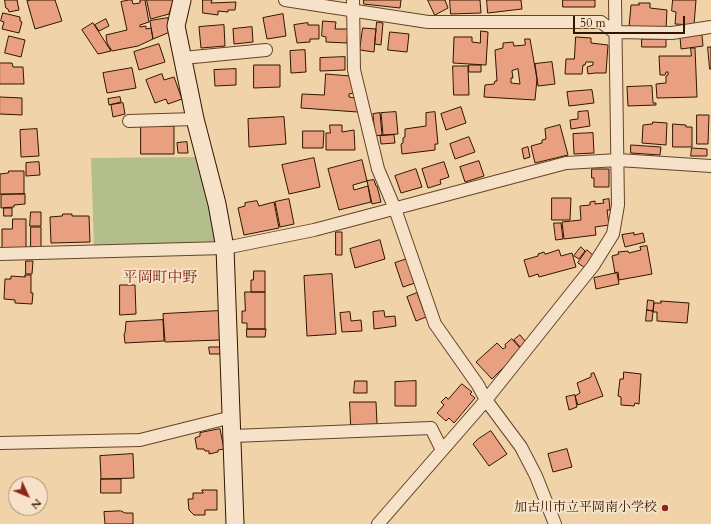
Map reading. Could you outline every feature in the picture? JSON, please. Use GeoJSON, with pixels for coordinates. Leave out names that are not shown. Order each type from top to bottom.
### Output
{"type":"FeatureCollection","features":[{"type":"Feature","properties":{"kind":"street"},"geometry":{"type":"LineString","coordinates":[[182,0],[176,26],[195,119],[217,204],[226,248],[235,524]]}},
{"type":"Feature","properties":{"kind":"street"},"geometry":{"type":"LineString","coordinates":[[285,0],[353,6],[428,22],[601,22],[614,32],[672,33],[711,27]]}},
{"type":"Feature","properties":{"kind":"street"},"geometry":{"type":"LineString","coordinates":[[378,524],[486,400],[593,266],[613,234],[618,205],[614,32],[615,0]]}},
{"type":"Feature","properties":{"kind":"street"},"geometry":{"type":"LineString","coordinates":[[353,6],[354,70],[378,168],[395,209],[434,324],[478,385],[486,400],[521,447],[536,476],[555,524]]}},
{"type":"Feature","properties":{"kind":"street"},"geometry":{"type":"LineString","coordinates":[[183,58],[266,50]]}},
{"type":"Feature","properties":{"kind":"street"},"geometry":{"type":"LineString","coordinates":[[129,121],[195,119]]}},
{"type":"Feature","properties":{"kind":"street"},"geometry":{"type":"LineString","coordinates":[[0,254],[226,248],[314,230],[566,163],[618,160],[711,166]]}},
{"type":"Feature","properties":{"kind":"street"},"geometry":{"type":"LineString","coordinates":[[0,443],[140,440],[232,417]]}},
{"type":"Feature","properties":{"kind":"street"},"geometry":{"type":"LineString","coordinates":[[232,436],[431,428],[442,450]]}},
{"type":"Feature","properties":{"kind":"green space"},"geometry":{"type":"Polygon","coordinates":[[[198,157],[219,238],[215,243],[94,245],[91,158],[198,157]]]}},
{"type":"Feature","properties":{"kind":"building"},"geometry":{"type":"Polygon","coordinates":[[[5,0],[17,0],[19,10],[9,12],[6,8],[5,0]]]}},
{"type":"Feature","properties":{"kind":"building"},"geometry":{"type":"Polygon","coordinates":[[[55,0],[62,21],[35,29],[27,1],[55,0]]]}},
{"type":"Feature","properties":{"kind":"building"},"geometry":{"type":"Polygon","coordinates":[[[132,0],[133,4],[140,3],[140,0],[145,0],[149,22],[140,25],[140,27],[146,26],[146,29],[151,28],[153,39],[138,46],[112,51],[107,43],[106,35],[127,30],[121,2],[132,0]]]}},
{"type":"Feature","properties":{"kind":"building"},"geometry":{"type":"Polygon","coordinates":[[[147,0],[174,0],[169,14],[151,19],[147,0]]]}},
{"type":"Feature","properties":{"kind":"building"},"geometry":{"type":"Polygon","coordinates":[[[203,0],[212,0],[211,3],[236,2],[235,10],[228,10],[228,12],[218,11],[218,15],[203,13],[203,0]]]}},
{"type":"Feature","properties":{"kind":"building"},"geometry":{"type":"Polygon","coordinates":[[[364,0],[401,0],[400,8],[364,4],[364,0]]]}},
{"type":"Feature","properties":{"kind":"building"},"geometry":{"type":"Polygon","coordinates":[[[428,0],[445,0],[448,8],[435,15],[428,0]]]}},
{"type":"Feature","properties":{"kind":"building"},"geometry":{"type":"Polygon","coordinates":[[[450,0],[480,0],[481,13],[451,14],[450,0]]]}},
{"type":"Feature","properties":{"kind":"building"},"geometry":{"type":"Polygon","coordinates":[[[487,0],[521,0],[522,9],[488,13],[487,0]]]}},
{"type":"Feature","properties":{"kind":"building"},"geometry":{"type":"Polygon","coordinates":[[[563,0],[595,0],[595,7],[563,7],[563,0]]]}},
{"type":"Feature","properties":{"kind":"building"},"geometry":{"type":"Polygon","coordinates":[[[673,0],[696,0],[694,25],[675,24],[676,12],[672,11],[673,0]]]}},
{"type":"Feature","properties":{"kind":"building"},"geometry":{"type":"Polygon","coordinates":[[[639,3],[650,3],[650,8],[667,10],[666,29],[629,27],[631,5],[639,5],[639,3]]]}},
{"type":"Feature","properties":{"kind":"building"},"geometry":{"type":"Polygon","coordinates":[[[3,13],[20,17],[20,21],[22,22],[19,33],[2,29],[4,22],[1,21],[3,13]]]}},
{"type":"Feature","properties":{"kind":"building"},"geometry":{"type":"Polygon","coordinates":[[[283,14],[286,36],[267,39],[263,18],[283,14]]]}},
{"type":"Feature","properties":{"kind":"building"},"geometry":{"type":"Polygon","coordinates":[[[168,18],[170,32],[153,39],[150,21],[168,18]]]}},
{"type":"Feature","properties":{"kind":"building"},"geometry":{"type":"Polygon","coordinates":[[[106,19],[109,26],[99,31],[95,25],[106,19]]]}},
{"type":"Feature","properties":{"kind":"building"},"geometry":{"type":"Polygon","coordinates":[[[323,21],[336,22],[335,29],[348,29],[347,43],[326,42],[326,37],[322,36],[323,21]]]}},
{"type":"Feature","properties":{"kind":"building"},"geometry":{"type":"Polygon","coordinates":[[[377,22],[383,23],[381,45],[375,44],[377,22]]]}},
{"type":"Feature","properties":{"kind":"building"},"geometry":{"type":"Polygon","coordinates":[[[93,23],[111,51],[98,54],[82,30],[93,23]]]}},
{"type":"Feature","properties":{"kind":"building"},"geometry":{"type":"Polygon","coordinates":[[[308,23],[308,25],[319,25],[319,39],[310,39],[310,42],[297,43],[294,25],[308,23]]]}},
{"type":"Feature","properties":{"kind":"building"},"geometry":{"type":"Polygon","coordinates":[[[224,25],[225,46],[201,48],[199,27],[224,25]]]}},
{"type":"Feature","properties":{"kind":"building"},"geometry":{"type":"Polygon","coordinates":[[[252,27],[253,42],[234,44],[233,29],[252,27]]]}},
{"type":"Feature","properties":{"kind":"building"},"geometry":{"type":"Polygon","coordinates":[[[363,28],[376,29],[374,52],[360,50],[363,28]]]}},
{"type":"Feature","properties":{"kind":"building"},"geometry":{"type":"Polygon","coordinates":[[[481,31],[488,32],[486,65],[453,63],[454,37],[472,37],[472,42],[480,43],[481,31]]]}},
{"type":"Feature","properties":{"kind":"building"},"geometry":{"type":"Polygon","coordinates":[[[390,32],[409,34],[407,52],[388,50],[390,32]]]}},
{"type":"Feature","properties":{"kind":"building"},"geometry":{"type":"Polygon","coordinates":[[[702,35],[703,46],[681,49],[680,37],[702,35]]]}},
{"type":"Feature","properties":{"kind":"building"},"geometry":{"type":"Polygon","coordinates":[[[9,36],[25,40],[21,57],[5,53],[9,36]]]}},
{"type":"Feature","properties":{"kind":"building"},"geometry":{"type":"Polygon","coordinates":[[[576,37],[591,38],[591,43],[608,45],[606,73],[588,74],[587,67],[593,65],[593,62],[586,62],[585,65],[583,65],[582,74],[565,74],[566,59],[574,59],[576,37]]]}},
{"type":"Feature","properties":{"kind":"building"},"geometry":{"type":"Polygon","coordinates":[[[525,39],[530,39],[537,79],[535,100],[484,97],[485,85],[494,84],[495,81],[497,81],[495,50],[503,48],[503,43],[513,42],[514,46],[525,45],[525,39]],[[518,69],[512,71],[513,78],[511,78],[511,83],[520,84],[518,69]]]}},
{"type":"Feature","properties":{"kind":"building"},"geometry":{"type":"Polygon","coordinates":[[[642,39],[666,39],[666,47],[642,47],[642,39]]]}},
{"type":"Feature","properties":{"kind":"building"},"geometry":{"type":"Polygon","coordinates":[[[159,44],[165,62],[139,70],[134,52],[159,44]]]}},
{"type":"Feature","properties":{"kind":"building"},"geometry":{"type":"Polygon","coordinates":[[[708,47],[711,47],[711,69],[710,69],[708,47]]]}},
{"type":"Feature","properties":{"kind":"building"},"geometry":{"type":"Polygon","coordinates":[[[691,48],[695,48],[697,97],[657,98],[656,84],[666,83],[666,76],[668,75],[668,72],[666,72],[665,75],[660,75],[659,56],[691,56],[691,48]]]}},
{"type":"Feature","properties":{"kind":"building"},"geometry":{"type":"Polygon","coordinates":[[[305,50],[306,72],[291,73],[290,51],[305,50]]]}},
{"type":"Feature","properties":{"kind":"building"},"geometry":{"type":"Polygon","coordinates":[[[345,57],[345,70],[320,71],[320,58],[345,57]]]}},
{"type":"Feature","properties":{"kind":"building"},"geometry":{"type":"Polygon","coordinates":[[[552,62],[555,84],[538,86],[535,64],[552,62]]]}},
{"type":"Feature","properties":{"kind":"building"},"geometry":{"type":"Polygon","coordinates":[[[0,63],[12,63],[13,67],[23,67],[24,84],[0,84],[0,63]]]}},
{"type":"Feature","properties":{"kind":"building"},"geometry":{"type":"Polygon","coordinates":[[[254,65],[280,65],[280,87],[254,88],[254,65]]]}},
{"type":"Feature","properties":{"kind":"building"},"geometry":{"type":"Polygon","coordinates":[[[469,65],[481,65],[481,72],[469,72],[469,65]]]}},
{"type":"Feature","properties":{"kind":"building"},"geometry":{"type":"Polygon","coordinates":[[[453,66],[468,66],[469,95],[454,95],[453,66]]]}},
{"type":"Feature","properties":{"kind":"building"},"geometry":{"type":"Polygon","coordinates":[[[132,68],[136,88],[107,93],[103,73],[132,68]]]}},
{"type":"Feature","properties":{"kind":"building"},"geometry":{"type":"Polygon","coordinates":[[[236,69],[236,85],[215,86],[214,70],[236,69]]]}},
{"type":"Feature","properties":{"kind":"building"},"geometry":{"type":"Polygon","coordinates":[[[162,74],[164,80],[174,77],[182,99],[168,104],[166,99],[155,103],[146,80],[162,74]]]}},
{"type":"Feature","properties":{"kind":"building"},"geometry":{"type":"Polygon","coordinates":[[[326,74],[350,76],[354,93],[349,94],[349,97],[355,98],[358,112],[301,108],[302,94],[324,95],[326,74]]]}},
{"type":"Feature","properties":{"kind":"building"},"geometry":{"type":"Polygon","coordinates":[[[652,86],[653,103],[656,103],[656,105],[628,106],[627,87],[652,86]]]}},
{"type":"Feature","properties":{"kind":"building"},"geometry":{"type":"Polygon","coordinates":[[[592,90],[594,103],[569,106],[567,92],[592,90]]]}},
{"type":"Feature","properties":{"kind":"building"},"geometry":{"type":"Polygon","coordinates":[[[0,97],[22,98],[22,115],[0,114],[0,97]]]}},
{"type":"Feature","properties":{"kind":"building"},"geometry":{"type":"Polygon","coordinates":[[[120,97],[121,102],[109,105],[108,99],[120,97]]]}},
{"type":"Feature","properties":{"kind":"building"},"geometry":{"type":"Polygon","coordinates":[[[123,103],[125,114],[113,117],[111,105],[123,103]]]}},
{"type":"Feature","properties":{"kind":"building"},"geometry":{"type":"Polygon","coordinates":[[[461,107],[466,123],[446,130],[441,114],[461,107]]]}},
{"type":"Feature","properties":{"kind":"building"},"geometry":{"type":"Polygon","coordinates":[[[588,111],[590,126],[571,129],[570,120],[578,119],[578,112],[588,111]]]}},
{"type":"Feature","properties":{"kind":"building"},"geometry":{"type":"Polygon","coordinates":[[[396,112],[398,134],[383,135],[381,113],[396,112]]]}},
{"type":"Feature","properties":{"kind":"building"},"geometry":{"type":"Polygon","coordinates":[[[435,112],[438,144],[435,144],[435,150],[402,154],[401,144],[403,143],[403,138],[405,137],[405,129],[426,126],[426,113],[435,112]]]}},
{"type":"Feature","properties":{"kind":"building"},"geometry":{"type":"Polygon","coordinates":[[[380,113],[382,135],[375,136],[373,114],[380,113]]]}},
{"type":"Feature","properties":{"kind":"building"},"geometry":{"type":"Polygon","coordinates":[[[697,115],[709,115],[708,144],[697,144],[697,115]]]}},
{"type":"Feature","properties":{"kind":"building"},"geometry":{"type":"Polygon","coordinates":[[[284,117],[286,144],[249,147],[248,119],[284,117]]]}},
{"type":"Feature","properties":{"kind":"building"},"geometry":{"type":"Polygon","coordinates":[[[653,122],[667,123],[666,145],[642,143],[643,125],[652,124],[653,122]]]}},
{"type":"Feature","properties":{"kind":"building"},"geometry":{"type":"Polygon","coordinates":[[[673,124],[692,127],[692,147],[673,147],[673,124]]]}},
{"type":"Feature","properties":{"kind":"building"},"geometry":{"type":"Polygon","coordinates":[[[330,125],[342,125],[342,132],[354,130],[355,150],[326,150],[326,133],[330,133],[330,125]]]}},
{"type":"Feature","properties":{"kind":"building"},"geometry":{"type":"Polygon","coordinates":[[[560,125],[568,155],[535,163],[531,146],[542,143],[542,140],[546,139],[545,129],[560,125]]]}},
{"type":"Feature","properties":{"kind":"building"},"geometry":{"type":"Polygon","coordinates":[[[141,126],[174,126],[174,154],[141,154],[141,126]]]}},
{"type":"Feature","properties":{"kind":"building"},"geometry":{"type":"Polygon","coordinates":[[[37,129],[39,156],[21,157],[20,130],[37,129]]]}},
{"type":"Feature","properties":{"kind":"building"},"geometry":{"type":"Polygon","coordinates":[[[303,131],[324,131],[323,148],[303,148],[303,131]]]}},
{"type":"Feature","properties":{"kind":"building"},"geometry":{"type":"Polygon","coordinates":[[[593,133],[594,153],[574,154],[573,134],[593,133]]]}},
{"type":"Feature","properties":{"kind":"building"},"geometry":{"type":"Polygon","coordinates":[[[394,135],[395,143],[381,144],[380,136],[394,135]]]}},
{"type":"Feature","properties":{"kind":"building"},"geometry":{"type":"Polygon","coordinates":[[[469,137],[475,152],[455,159],[450,144],[469,137]]]}},
{"type":"Feature","properties":{"kind":"building"},"geometry":{"type":"Polygon","coordinates":[[[187,142],[188,153],[178,153],[177,143],[187,142]]]}},
{"type":"Feature","properties":{"kind":"building"},"geometry":{"type":"Polygon","coordinates":[[[631,145],[661,147],[660,155],[631,153],[631,145]]]}},
{"type":"Feature","properties":{"kind":"building"},"geometry":{"type":"Polygon","coordinates":[[[528,147],[530,157],[524,159],[522,149],[528,147]]]}},
{"type":"Feature","properties":{"kind":"building"},"geometry":{"type":"Polygon","coordinates":[[[692,148],[707,149],[707,156],[691,156],[692,148]]]}},
{"type":"Feature","properties":{"kind":"building"},"geometry":{"type":"Polygon","coordinates":[[[314,158],[320,187],[289,194],[282,165],[314,158]]]}},
{"type":"Feature","properties":{"kind":"building"},"geometry":{"type":"Polygon","coordinates":[[[362,160],[367,181],[353,186],[354,190],[368,186],[371,202],[339,210],[328,169],[362,160]]]}},
{"type":"Feature","properties":{"kind":"building"},"geometry":{"type":"Polygon","coordinates":[[[479,161],[484,176],[465,182],[460,167],[479,161]]]}},
{"type":"Feature","properties":{"kind":"building"},"geometry":{"type":"Polygon","coordinates":[[[39,162],[40,175],[26,176],[26,163],[39,162]]]}},
{"type":"Feature","properties":{"kind":"building"},"geometry":{"type":"Polygon","coordinates":[[[444,162],[449,177],[440,180],[441,184],[428,188],[422,169],[444,162]]]}},
{"type":"Feature","properties":{"kind":"building"},"geometry":{"type":"Polygon","coordinates":[[[416,169],[422,187],[401,193],[395,176],[416,169]]]}},
{"type":"Feature","properties":{"kind":"building"},"geometry":{"type":"Polygon","coordinates":[[[592,169],[609,169],[609,187],[594,187],[592,169]]]}},
{"type":"Feature","properties":{"kind":"building"},"geometry":{"type":"Polygon","coordinates":[[[9,171],[24,171],[24,194],[0,194],[0,174],[8,173],[9,171]]]}},
{"type":"Feature","properties":{"kind":"building"},"geometry":{"type":"Polygon","coordinates":[[[374,180],[381,202],[372,204],[367,181],[374,180]]]}},
{"type":"Feature","properties":{"kind":"building"},"geometry":{"type":"Polygon","coordinates":[[[25,194],[25,204],[1,208],[1,195],[25,194]]]}},
{"type":"Feature","properties":{"kind":"building"},"geometry":{"type":"Polygon","coordinates":[[[552,198],[571,198],[570,220],[552,220],[552,198]]]}},
{"type":"Feature","properties":{"kind":"building"},"geometry":{"type":"Polygon","coordinates":[[[289,199],[294,224],[280,227],[275,202],[289,199]]]}},
{"type":"Feature","properties":{"kind":"building"},"geometry":{"type":"Polygon","coordinates":[[[609,199],[610,210],[607,210],[609,225],[595,227],[596,235],[564,239],[562,222],[581,220],[580,206],[590,205],[590,202],[595,201],[595,204],[604,203],[603,200],[609,199]]]}},
{"type":"Feature","properties":{"kind":"building"},"geometry":{"type":"Polygon","coordinates":[[[257,201],[259,206],[274,202],[279,228],[244,235],[238,208],[245,206],[245,203],[257,201]]]}},
{"type":"Feature","properties":{"kind":"building"},"geometry":{"type":"Polygon","coordinates":[[[4,208],[12,208],[12,216],[4,216],[4,208]]]}},
{"type":"Feature","properties":{"kind":"building"},"geometry":{"type":"Polygon","coordinates":[[[31,212],[41,212],[41,226],[30,226],[31,212]]]}},
{"type":"Feature","properties":{"kind":"building"},"geometry":{"type":"Polygon","coordinates":[[[63,214],[72,214],[72,216],[89,216],[90,242],[51,243],[50,217],[62,216],[63,214]]]}},
{"type":"Feature","properties":{"kind":"building"},"geometry":{"type":"Polygon","coordinates":[[[13,219],[26,219],[26,248],[2,248],[2,229],[12,229],[13,219]]]}},
{"type":"Feature","properties":{"kind":"building"},"geometry":{"type":"Polygon","coordinates":[[[554,223],[561,223],[563,239],[556,240],[554,223]]]}},
{"type":"Feature","properties":{"kind":"building"},"geometry":{"type":"Polygon","coordinates":[[[31,227],[41,227],[41,247],[31,247],[31,227]]]}},
{"type":"Feature","properties":{"kind":"building"},"geometry":{"type":"Polygon","coordinates":[[[336,232],[342,232],[342,255],[336,255],[336,232]]]}},
{"type":"Feature","properties":{"kind":"building"},"geometry":{"type":"Polygon","coordinates":[[[634,233],[634,235],[643,233],[645,242],[625,247],[622,235],[634,233]]]}},
{"type":"Feature","properties":{"kind":"building"},"geometry":{"type":"Polygon","coordinates":[[[380,240],[385,259],[355,268],[350,249],[380,240]]]}},
{"type":"Feature","properties":{"kind":"building"},"geometry":{"type":"Polygon","coordinates":[[[647,246],[652,274],[619,280],[618,272],[615,273],[612,256],[619,254],[618,252],[628,251],[629,253],[641,250],[640,247],[647,246]]]}},
{"type":"Feature","properties":{"kind":"building"},"geometry":{"type":"Polygon","coordinates":[[[581,247],[585,251],[579,259],[574,256],[581,247]]]}},
{"type":"Feature","properties":{"kind":"building"},"geometry":{"type":"Polygon","coordinates":[[[559,250],[561,256],[572,253],[576,267],[539,277],[538,274],[529,277],[524,260],[538,256],[538,254],[544,252],[545,254],[559,250]]]}},
{"type":"Feature","properties":{"kind":"building"},"geometry":{"type":"Polygon","coordinates":[[[587,250],[594,256],[585,268],[578,263],[587,250]]]}},
{"type":"Feature","properties":{"kind":"building"},"geometry":{"type":"Polygon","coordinates":[[[407,259],[415,283],[403,287],[395,263],[407,259]]]}},
{"type":"Feature","properties":{"kind":"building"},"geometry":{"type":"Polygon","coordinates":[[[26,261],[33,261],[32,274],[26,274],[26,261]]]}},
{"type":"Feature","properties":{"kind":"building"},"geometry":{"type":"Polygon","coordinates":[[[254,271],[265,271],[265,292],[251,292],[251,280],[253,280],[254,271]]]}},
{"type":"Feature","properties":{"kind":"building"},"geometry":{"type":"Polygon","coordinates":[[[617,273],[619,284],[596,289],[594,278],[617,273]]]}},
{"type":"Feature","properties":{"kind":"building"},"geometry":{"type":"Polygon","coordinates":[[[332,274],[336,334],[307,336],[304,276],[332,274]]]}},
{"type":"Feature","properties":{"kind":"building"},"geometry":{"type":"Polygon","coordinates":[[[25,275],[31,275],[31,293],[33,293],[32,304],[15,303],[15,300],[4,299],[5,279],[11,279],[11,276],[25,277],[25,275]]]}},
{"type":"Feature","properties":{"kind":"building"},"geometry":{"type":"Polygon","coordinates":[[[120,285],[135,285],[136,314],[120,315],[120,285]]]}},
{"type":"Feature","properties":{"kind":"building"},"geometry":{"type":"Polygon","coordinates":[[[245,292],[265,292],[265,329],[247,329],[247,323],[242,323],[242,311],[245,311],[245,292]]]}},
{"type":"Feature","properties":{"kind":"building"},"geometry":{"type":"Polygon","coordinates":[[[417,293],[426,317],[416,321],[407,297],[417,293]]]}},
{"type":"Feature","properties":{"kind":"building"},"geometry":{"type":"Polygon","coordinates":[[[648,300],[654,301],[653,311],[647,310],[648,300]]]}},
{"type":"Feature","properties":{"kind":"building"},"geometry":{"type":"Polygon","coordinates":[[[661,301],[689,303],[687,323],[657,321],[657,312],[653,312],[654,303],[661,303],[661,301]]]}},
{"type":"Feature","properties":{"kind":"building"},"geometry":{"type":"Polygon","coordinates":[[[647,310],[653,311],[652,321],[646,321],[647,310]]]}},
{"type":"Feature","properties":{"kind":"building"},"geometry":{"type":"Polygon","coordinates":[[[219,311],[220,340],[165,342],[163,314],[219,311]]]}},
{"type":"Feature","properties":{"kind":"building"},"geometry":{"type":"Polygon","coordinates":[[[384,311],[385,317],[395,316],[396,326],[374,329],[373,312],[384,311]]]}},
{"type":"Feature","properties":{"kind":"building"},"geometry":{"type":"Polygon","coordinates":[[[350,312],[351,321],[361,320],[362,331],[342,332],[340,313],[350,312]]]}},
{"type":"Feature","properties":{"kind":"building"},"geometry":{"type":"Polygon","coordinates":[[[163,320],[164,341],[125,343],[124,334],[126,322],[163,320]]]}},
{"type":"Feature","properties":{"kind":"building"},"geometry":{"type":"Polygon","coordinates":[[[247,329],[266,329],[265,337],[247,337],[247,329]]]}},
{"type":"Feature","properties":{"kind":"building"},"geometry":{"type":"Polygon","coordinates":[[[520,335],[526,342],[520,347],[514,340],[520,335]]]}},
{"type":"Feature","properties":{"kind":"building"},"geometry":{"type":"Polygon","coordinates":[[[512,339],[520,348],[511,358],[512,359],[492,379],[476,362],[497,343],[503,349],[512,339]]]}},
{"type":"Feature","properties":{"kind":"building"},"geometry":{"type":"Polygon","coordinates":[[[209,347],[221,347],[222,354],[210,354],[209,347]]]}},
{"type":"Feature","properties":{"kind":"building"},"geometry":{"type":"Polygon","coordinates":[[[624,372],[641,374],[639,404],[635,403],[634,406],[621,405],[621,397],[618,396],[620,379],[623,379],[624,372]]]}},
{"type":"Feature","properties":{"kind":"building"},"geometry":{"type":"Polygon","coordinates":[[[594,373],[603,396],[578,405],[575,396],[580,393],[577,383],[591,377],[591,374],[594,373]]]}},
{"type":"Feature","properties":{"kind":"building"},"geometry":{"type":"Polygon","coordinates":[[[355,381],[367,381],[367,393],[354,393],[355,381]]]}},
{"type":"Feature","properties":{"kind":"building"},"geometry":{"type":"Polygon","coordinates":[[[416,381],[416,406],[395,406],[395,382],[416,381]]]}},
{"type":"Feature","properties":{"kind":"building"},"geometry":{"type":"Polygon","coordinates":[[[462,384],[472,392],[470,394],[475,398],[454,423],[449,418],[446,421],[437,413],[444,405],[441,402],[446,397],[448,399],[462,384]]]}},
{"type":"Feature","properties":{"kind":"building"},"geometry":{"type":"Polygon","coordinates":[[[575,395],[577,407],[569,410],[566,397],[575,395]]]}},
{"type":"Feature","properties":{"kind":"building"},"geometry":{"type":"Polygon","coordinates":[[[350,402],[376,402],[377,424],[351,425],[350,402]]]}},
{"type":"Feature","properties":{"kind":"building"},"geometry":{"type":"Polygon","coordinates":[[[220,429],[224,449],[209,454],[209,451],[197,449],[195,438],[200,436],[200,433],[220,429]]]}},
{"type":"Feature","properties":{"kind":"building"},"geometry":{"type":"Polygon","coordinates":[[[491,431],[507,454],[489,466],[473,444],[491,431]]]}},
{"type":"Feature","properties":{"kind":"building"},"geometry":{"type":"Polygon","coordinates":[[[567,449],[572,467],[553,472],[548,454],[567,449]]]}},
{"type":"Feature","properties":{"kind":"building"},"geometry":{"type":"Polygon","coordinates":[[[133,454],[134,478],[101,479],[100,456],[133,454]]]}},
{"type":"Feature","properties":{"kind":"building"},"geometry":{"type":"Polygon","coordinates":[[[101,479],[121,479],[121,493],[101,493],[101,479]]]}},
{"type":"Feature","properties":{"kind":"building"},"geometry":{"type":"Polygon","coordinates":[[[202,490],[217,490],[217,510],[205,510],[205,515],[194,515],[189,510],[188,499],[193,499],[193,493],[203,493],[202,490]]]}},
{"type":"Feature","properties":{"kind":"building"},"geometry":{"type":"Polygon","coordinates":[[[121,511],[125,513],[133,513],[133,524],[105,524],[104,512],[121,511]]]}},
{"type":"Feature","properties":{"kind":"place","name":"加古川市立平岡南小学校"},"geometry":{"type":"Point","coordinates":[665,508]}},
{"type":"Feature","properties":{"kind":"district","name":"平岡町中野"},"geometry":{"type":"Point","coordinates":[160,279]}}]}
